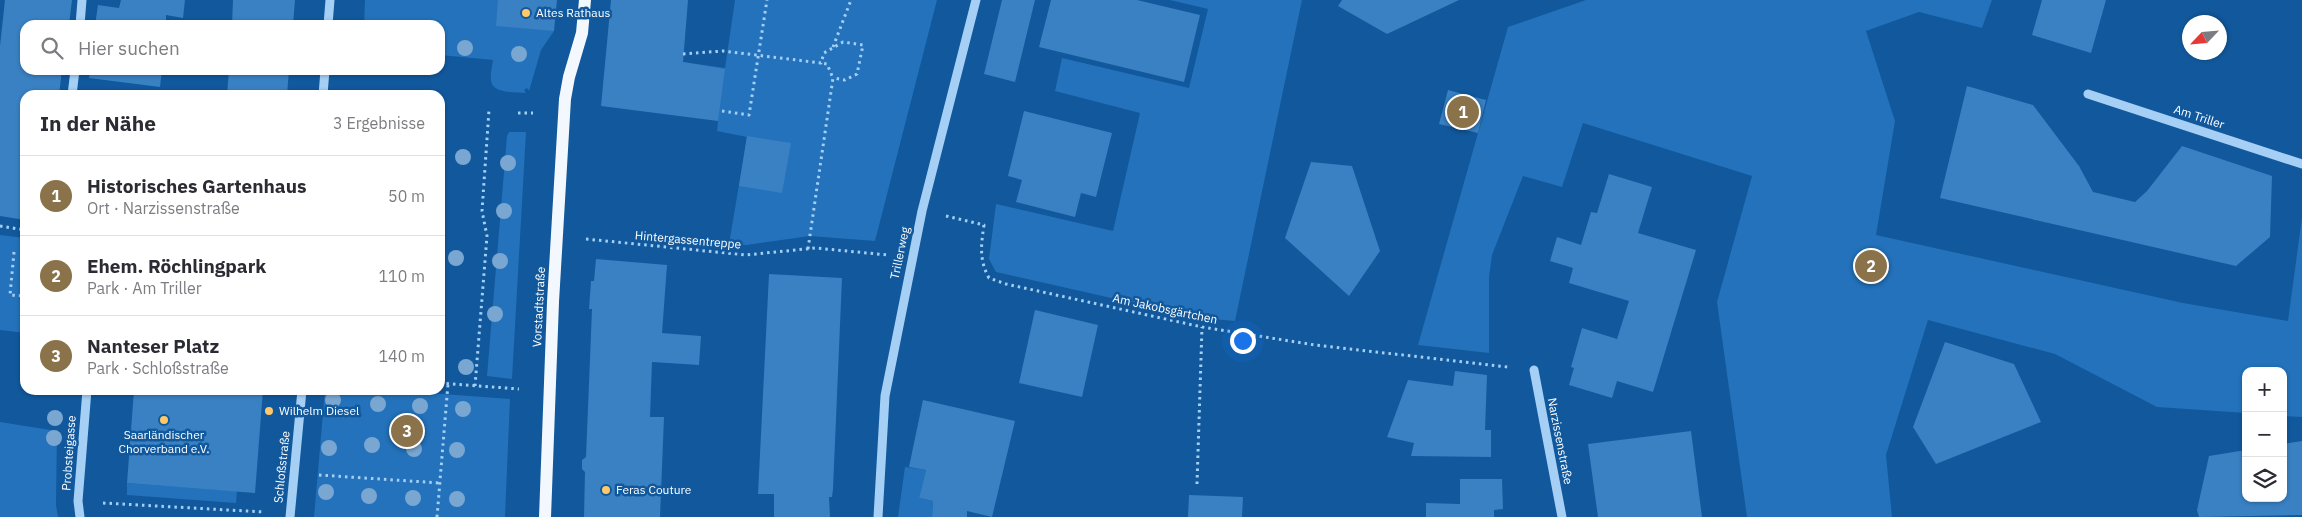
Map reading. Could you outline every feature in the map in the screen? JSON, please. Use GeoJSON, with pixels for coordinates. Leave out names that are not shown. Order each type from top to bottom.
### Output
{"type":"FeatureCollection","features":[{"type":"Feature","properties":{"kind":"main road","name":"Vorstadtstraße"},"geometry":{"type":"LineString","coordinates":[[545,517],[553,302],[565,99],[569,77],[582,32],[585,0]]}},
{"type":"Feature","properties":{"kind":"street"},"geometry":{"type":"LineString","coordinates":[[80,20],[82,0]]}},
{"type":"Feature","properties":{"kind":"street"},"geometry":{"type":"LineString","coordinates":[[328,20],[330,0]]}},
{"type":"Feature","properties":{"kind":"street","name":"Trillerweg"},"geometry":{"type":"LineString","coordinates":[[878,517],[885,396],[888,378],[922,211],[976,0]]}},
{"type":"Feature","properties":{"kind":"street"},"geometry":{"type":"LineString","coordinates":[[73,90],[74,75]]}},
{"type":"Feature","properties":{"kind":"street"},"geometry":{"type":"LineString","coordinates":[[323,90],[325,75]]}},
{"type":"Feature","properties":{"kind":"street","name":"Am Triller"},"geometry":{"type":"LineString","coordinates":[[2088,94],[2302,164]]}},
{"type":"Feature","properties":{"kind":"street","name":"Narzissenstraße"},"geometry":{"type":"LineString","coordinates":[[1534,370],[1562,517]]}},
{"type":"Feature","properties":{"kind":"street","name":"Probsteigasse"},"geometry":{"type":"LineString","coordinates":[[80,517],[78,501],[87,395]]}},
{"type":"Feature","properties":{"kind":"street","name":"Schloßstraße"},"geometry":{"type":"LineString","coordinates":[[290,516],[302,395]]}},
{"type":"Feature","properties":{"kind":"path"},"geometry":{"type":"LineString","coordinates":[[722,111],[749,115],[767,0]]}},
{"type":"Feature","properties":{"kind":"path"},"geometry":{"type":"LineString","coordinates":[[832,47],[851,0]]}},
{"type":"Feature","properties":{"kind":"path"},"geometry":{"type":"LineString","coordinates":[[821,63],[824,52],[843,42],[863,45],[857,74],[846,80],[833,78]]}},
{"type":"Feature","properties":{"kind":"path"},"geometry":{"type":"LineString","coordinates":[[683,54],[724,51],[827,64],[833,78],[808,249]]}},
{"type":"Feature","properties":{"kind":"path"},"geometry":{"type":"LineString","coordinates":[[475,386],[487,236],[482,211],[489,110]]}},
{"type":"Feature","properties":{"kind":"path"},"geometry":{"type":"LineString","coordinates":[[518,112],[533,113]]}},
{"type":"Feature","properties":{"kind":"path","name":"Am Jakobsgärtchen"},"geometry":{"type":"LineString","coordinates":[[948,217],[984,225],[980,249],[982,267],[989,278],[1016,286],[1202,327],[1315,345],[1510,367]]}},
{"type":"Feature","properties":{"kind":"path"},"geometry":{"type":"LineString","coordinates":[[0,226],[20,229]]}},
{"type":"Feature","properties":{"kind":"path","name":"Hintergassentreppe"},"geometry":{"type":"LineString","coordinates":[[586,239],[746,254],[808,249],[876,254]]}},
{"type":"Feature","properties":{"kind":"path"},"geometry":{"type":"LineString","coordinates":[[14,252],[10,295],[20,296]]}},
{"type":"Feature","properties":{"kind":"path"},"geometry":{"type":"LineString","coordinates":[[1197,484],[1202,327]]}},
{"type":"Feature","properties":{"kind":"path"},"geometry":{"type":"LineString","coordinates":[[445,384],[519,389]]}},
{"type":"Feature","properties":{"kind":"path"},"geometry":{"type":"LineString","coordinates":[[438,517],[448,384]]}},
{"type":"Feature","properties":{"kind":"path"},"geometry":{"type":"LineString","coordinates":[[294,474],[440,483]]}},
{"type":"Feature","properties":{"kind":"path"},"geometry":{"type":"LineString","coordinates":[[78,501],[290,516]]}},
{"type":"Feature","properties":{"kind":"shaded area"},"geometry":{"type":"Polygon","coordinates":[[[365,0],[498,0],[554,31],[541,50],[529,91],[527,88],[524,90],[526,93],[500,90],[493,85],[491,76],[493,60],[445,55],[445,20],[364,20],[365,0]]]}},
{"type":"Feature","properties":{"kind":"shaded area"},"geometry":{"type":"Polygon","coordinates":[[[735,0],[937,0],[875,241],[810,236],[747,245],[729,244],[747,137],[717,131],[718,121],[683,62],[725,68],[735,0]]]}},
{"type":"Feature","properties":{"kind":"shaded area"},"geometry":{"type":"Polygon","coordinates":[[[1170,0],[1302,0],[1235,321],[1200,318],[996,272],[989,259],[996,204],[1113,231],[1140,113],[1055,91],[1062,58],[1189,88],[1208,9],[1170,0]]]}},
{"type":"Feature","properties":{"kind":"shaded area"},"geometry":{"type":"Polygon","coordinates":[[[1586,0],[1992,0],[1982,28],[1919,12],[1866,31],[1895,121],[1876,235],[2183,303],[2288,321],[2302,217],[2302,417],[2287,416],[2287,367],[2242,367],[2242,413],[2157,407],[2055,354],[1928,320],[1886,455],[1892,517],[1747,517],[1717,302],[1752,176],[1583,123],[1562,187],[1523,176],[1492,255],[1489,277],[1489,353],[1418,345],[1508,27],[1586,0]]]}},
{"type":"Feature","properties":{"kind":"shaded area"},"geometry":{"type":"Polygon","coordinates":[[[509,132],[526,132],[512,379],[487,376],[507,136],[509,132]]]}},
{"type":"Feature","properties":{"kind":"shaded area"},"geometry":{"type":"Polygon","coordinates":[[[0,235],[20,237],[20,332],[0,330],[0,235]]]}},
{"type":"Feature","properties":{"kind":"shaded area"},"geometry":{"type":"Polygon","coordinates":[[[445,394],[510,399],[505,517],[314,517],[325,395],[445,394]]]}},
{"type":"Feature","properties":{"kind":"shaded area"},"geometry":{"type":"Polygon","coordinates":[[[0,422],[57,431],[56,505],[58,517],[0,517],[0,422]]]}},
{"type":"Feature","properties":{"kind":"shaded area"},"geometry":{"type":"Polygon","coordinates":[[[905,467],[926,470],[919,498],[933,501],[932,517],[898,517],[905,467]]]}},
{"type":"Feature","properties":{"kind":"shaded area"},"geometry":{"type":"Polygon","coordinates":[[[127,483],[237,491],[236,503],[127,495],[127,483]]]}},
{"type":"Feature","properties":{"kind":"building"},"geometry":{"type":"Polygon","coordinates":[[[5,0],[72,0],[70,20],[20,20],[20,75],[61,75],[60,90],[20,90],[20,219],[0,216],[0,46],[5,0]]]}},
{"type":"Feature","properties":{"kind":"building"},"geometry":{"type":"Polygon","coordinates":[[[121,0],[185,0],[183,18],[166,15],[166,20],[96,20],[98,5],[119,8],[121,0]]]}},
{"type":"Feature","properties":{"kind":"building"},"geometry":{"type":"Polygon","coordinates":[[[233,0],[295,0],[293,20],[232,20],[233,0]]]}},
{"type":"Feature","properties":{"kind":"building","name":"Altes Rathaus"},"geometry":{"type":"Polygon","coordinates":[[[498,0],[557,0],[554,31],[496,26],[498,0]]]}},
{"type":"Feature","properties":{"kind":"building"},"geometry":{"type":"Polygon","coordinates":[[[611,0],[688,0],[683,62],[725,69],[718,121],[601,106],[611,0]]]}},
{"type":"Feature","properties":{"kind":"building"},"geometry":{"type":"Polygon","coordinates":[[[1002,0],[1035,0],[1015,82],[984,74],[1002,0]]]}},
{"type":"Feature","properties":{"kind":"building"},"geometry":{"type":"Polygon","coordinates":[[[1051,0],[1137,0],[1200,15],[1184,82],[1039,47],[1051,0]]]}},
{"type":"Feature","properties":{"kind":"building"},"geometry":{"type":"Polygon","coordinates":[[[1342,0],[1459,0],[1387,34],[1338,6],[1342,0]]]}},
{"type":"Feature","properties":{"kind":"building"},"geometry":{"type":"Polygon","coordinates":[[[2042,0],[2106,0],[2091,53],[2032,35],[2042,0]]]}},
{"type":"Feature","properties":{"kind":"building"},"geometry":{"type":"Polygon","coordinates":[[[89,75],[161,75],[160,87],[89,78],[89,75]]]}},
{"type":"Feature","properties":{"kind":"building"},"geometry":{"type":"Polygon","coordinates":[[[229,75],[289,75],[287,90],[227,90],[229,75]]]}},
{"type":"Feature","properties":{"kind":"building"},"geometry":{"type":"Polygon","coordinates":[[[1967,86],[2033,105],[2079,166],[2093,192],[2135,202],[2147,191],[2182,146],[2272,176],[2270,237],[2236,266],[1940,198],[1967,86]]]}},
{"type":"Feature","properties":{"kind":"building"},"geometry":{"type":"Polygon","coordinates":[[[1448,90],[1486,100],[1478,133],[1439,124],[1448,90]]]}},
{"type":"Feature","properties":{"kind":"building"},"geometry":{"type":"Polygon","coordinates":[[[1024,111],[1112,133],[1096,197],[1081,193],[1075,217],[1016,202],[1022,180],[1008,176],[1024,111]]]}},
{"type":"Feature","properties":{"kind":"building"},"geometry":{"type":"Polygon","coordinates":[[[747,136],[791,143],[782,193],[739,186],[747,136]]]}},
{"type":"Feature","properties":{"kind":"building"},"geometry":{"type":"Polygon","coordinates":[[[1311,162],[1352,166],[1380,251],[1349,296],[1285,238],[1311,162]]]}},
{"type":"Feature","properties":{"kind":"building"},"geometry":{"type":"Polygon","coordinates":[[[1609,174],[1652,187],[1638,233],[1696,250],[1653,392],[1617,381],[1612,398],[1569,385],[1574,368],[1571,367],[1582,328],[1617,339],[1629,301],[1569,283],[1573,268],[1550,261],[1557,237],[1581,245],[1591,212],[1597,213],[1609,174]]]}},
{"type":"Feature","properties":{"kind":"building"},"geometry":{"type":"Polygon","coordinates":[[[596,259],[667,265],[662,333],[701,336],[699,365],[652,362],[650,417],[664,417],[660,517],[584,517],[585,472],[582,469],[582,460],[586,457],[592,309],[589,309],[591,281],[594,281],[596,259]]]}},
{"type":"Feature","properties":{"kind":"building"},"geometry":{"type":"Polygon","coordinates":[[[769,274],[842,278],[833,489],[832,497],[829,497],[830,517],[774,517],[774,494],[758,494],[769,274]]]}},
{"type":"Feature","properties":{"kind":"building"},"geometry":{"type":"Polygon","coordinates":[[[1035,310],[1098,325],[1082,397],[1019,383],[1035,310]]]}},
{"type":"Feature","properties":{"kind":"building"},"geometry":{"type":"Polygon","coordinates":[[[1945,342],[2014,364],[2041,422],[1936,464],[1913,427],[1945,342]]]}},
{"type":"Feature","properties":{"kind":"building"},"geometry":{"type":"Polygon","coordinates":[[[1455,371],[1487,375],[1485,430],[1491,430],[1491,457],[1411,456],[1414,443],[1387,437],[1408,380],[1453,386],[1455,371]]]}},
{"type":"Feature","properties":{"kind":"building"},"geometry":{"type":"Polygon","coordinates":[[[134,395],[263,395],[255,493],[127,483],[134,395]]]}},
{"type":"Feature","properties":{"kind":"building"},"geometry":{"type":"Polygon","coordinates":[[[923,400],[1015,421],[992,517],[967,511],[967,517],[932,517],[933,501],[919,498],[926,470],[909,467],[923,400]]]}},
{"type":"Feature","properties":{"kind":"building"},"geometry":{"type":"Polygon","coordinates":[[[1691,431],[1702,517],[1598,517],[1588,444],[1691,431]]]}},
{"type":"Feature","properties":{"kind":"building"},"geometry":{"type":"Polygon","coordinates":[[[2302,441],[2302,515],[2199,517],[2197,510],[2209,456],[2242,451],[2242,502],[2287,502],[2287,443],[2302,441]]]}},
{"type":"Feature","properties":{"kind":"building"},"geometry":{"type":"Polygon","coordinates":[[[1460,479],[1502,479],[1503,509],[1494,510],[1494,517],[1426,517],[1426,503],[1460,504],[1460,479]]]}},
{"type":"Feature","properties":{"kind":"building"},"geometry":{"type":"Polygon","coordinates":[[[1189,495],[1243,497],[1242,517],[1188,517],[1189,495]]]}},
{"type":"Feature","properties":{"kind":"place","name":"Altes Rathaus"},"geometry":{"type":"Point","coordinates":[526,13]}},
{"type":"Feature","properties":{"kind":"place","name":"Historisches Gartenhaus"},"geometry":{"type":"Point","coordinates":[1463,112]}},
{"type":"Feature","properties":{"kind":"place","name":"Ehem. Röchlingpark"},"geometry":{"type":"Point","coordinates":[1871,266]}},
{"type":"Feature","properties":{"kind":"place","name":"Wilhelm Diesel"},"geometry":{"type":"Point","coordinates":[269,411]}},
{"type":"Feature","properties":{"kind":"place","name":"Saarländischer Chorverband e.V."},"geometry":{"type":"Point","coordinates":[164,420]}},
{"type":"Feature","properties":{"kind":"place","name":"Nanteser Platz"},"geometry":{"type":"Point","coordinates":[407,431]}},
{"type":"Feature","properties":{"kind":"place","name":"Feras Couture"},"geometry":{"type":"Point","coordinates":[606,490]}}]}
